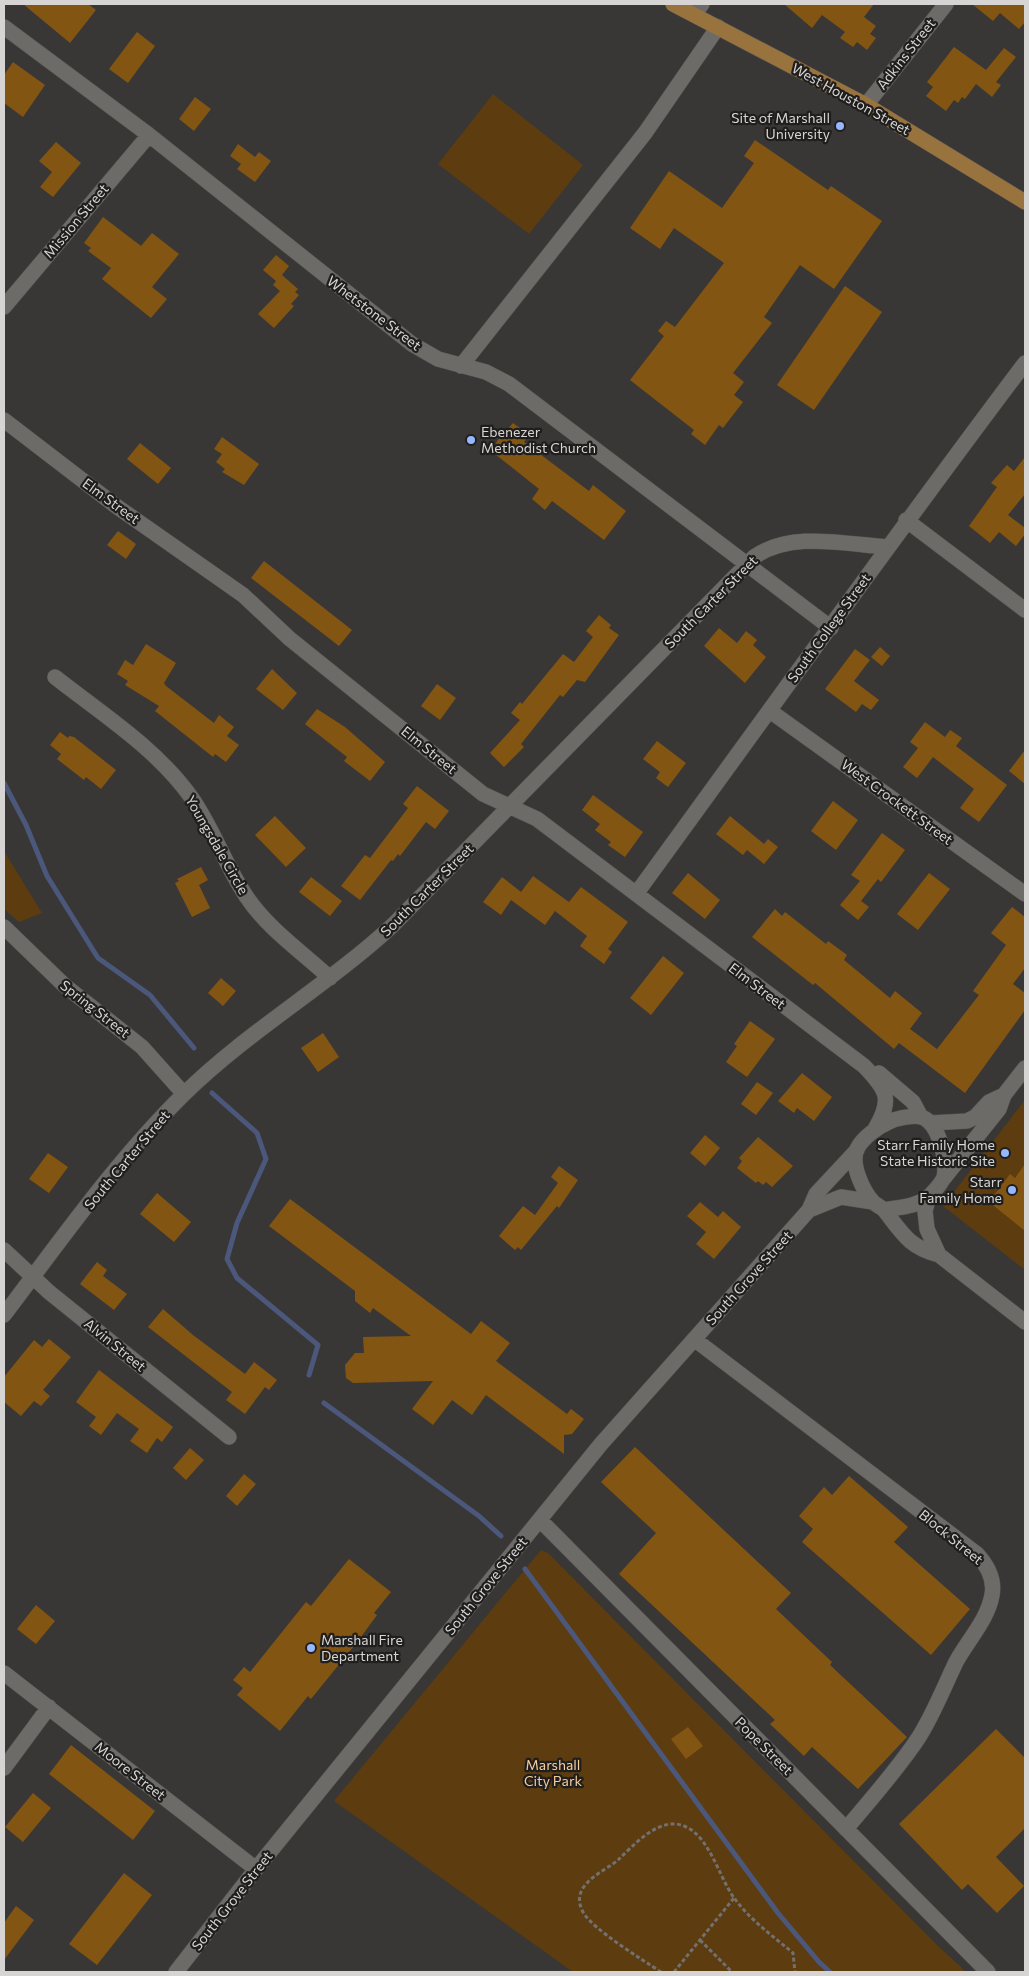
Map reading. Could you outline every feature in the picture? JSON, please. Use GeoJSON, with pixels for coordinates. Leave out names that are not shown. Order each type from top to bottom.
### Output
{"type":"FeatureCollection","features":[{"type":"Feature","properties":{"kind":"main road","name":"West Houston Street"},"geometry":{"type":"LineString","coordinates":[[673,4],[698,9],[718,27],[866,105],[1025,202]]}},
{"type":"Feature","properties":{"kind":"street","name":"Adkins Street"},"geometry":{"type":"LineString","coordinates":[[866,105],[946,4]]}},
{"type":"Feature","properties":{"kind":"street","name":"Whetstone Street"},"geometry":{"type":"LineString","coordinates":[[4,27],[149,135],[397,333],[438,359],[486,372],[509,384],[830,628]]}},
{"type":"Feature","properties":{"kind":"street"},"geometry":{"type":"LineString","coordinates":[[461,366],[646,133],[718,27]]}},
{"type":"Feature","properties":{"kind":"street","name":"Mission Street"},"geometry":{"type":"LineString","coordinates":[[4,307],[149,135]]}},
{"type":"Feature","properties":{"kind":"street","name":"South College Street"},"geometry":{"type":"LineString","coordinates":[[636,894],[830,628],[886,547],[1025,363]]}},
{"type":"Feature","properties":{"kind":"street","name":"Elm Street"},"geometry":{"type":"LineString","coordinates":[[4,420],[116,506],[256,605],[290,639],[483,794],[537,819],[864,1066],[878,1073],[913,1102],[926,1120]]}},
{"type":"Feature","properties":{"kind":"street"},"geometry":{"type":"LineString","coordinates":[[906,520],[1025,610]]}},
{"type":"Feature","properties":{"kind":"street","name":"South Carter Street"},"geometry":{"type":"LineString","coordinates":[[4,1315],[116,1168],[184,1094],[218,1064],[330,978],[393,925],[746,564],[763,551],[794,542],[886,547]]}},
{"type":"Feature","properties":{"kind":"street","name":"Youngsdale Circle"},"geometry":{"type":"LineString","coordinates":[[55,677],[143,746],[168,770],[200,811],[253,907],[264,920],[330,978]]}},
{"type":"Feature","properties":{"kind":"street","name":"West Crockett Street"},"geometry":{"type":"LineString","coordinates":[[770,711],[1025,894]]}},
{"type":"Feature","properties":{"kind":"street","name":"Spring Street"},"geometry":{"type":"LineString","coordinates":[[4,927],[64,985],[142,1047],[184,1094]]}},
{"type":"Feature","properties":{"kind":"street","name":"Elm Street"},"geometry":{"type":"LineString","coordinates":[[864,1066],[881,1086],[886,1098],[885,1111],[875,1129]]}},
{"type":"Feature","properties":{"kind":"street"},"geometry":{"type":"LineString","coordinates":[[878,1206],[908,1206],[929,1196],[999,1109],[1004,1095],[1025,1068]]}},
{"type":"Feature","properties":{"kind":"street"},"geometry":{"type":"LineString","coordinates":[[1004,1095],[989,1102],[975,1117],[967,1121],[896,1119],[875,1129],[857,1150],[858,1176],[897,1230],[923,1251],[939,1255],[1025,1322]]}},
{"type":"Feature","properties":{"kind":"street"},"geometry":{"type":"LineString","coordinates":[[926,1120],[942,1148],[944,1178]]}},
{"type":"Feature","properties":{"kind":"street","name":"South Grove Street"},"geometry":{"type":"LineString","coordinates":[[176,1972],[256,1869],[601,1444],[809,1210],[816,1194],[857,1150]]}},
{"type":"Feature","properties":{"kind":"street"},"geometry":{"type":"LineString","coordinates":[[929,1196],[925,1211],[926,1229],[939,1255]]}},
{"type":"Feature","properties":{"kind":"street","name":"South Grove Street"},"geometry":{"type":"LineString","coordinates":[[809,1210],[840,1197],[878,1206]]}},
{"type":"Feature","properties":{"kind":"street","name":"Alvin Street"},"geometry":{"type":"LineString","coordinates":[[4,1250],[49,1292],[229,1437]]}},
{"type":"Feature","properties":{"kind":"street","name":"Block Street"},"geometry":{"type":"LineString","coordinates":[[694,1339],[977,1554],[985,1563],[990,1573],[993,1594],[988,1609],[957,1661],[929,1720],[907,1754],[846,1829]]}},
{"type":"Feature","properties":{"kind":"street","name":"Pope Street"},"geometry":{"type":"LineString","coordinates":[[540,1520],[988,1972]]}},
{"type":"Feature","properties":{"kind":"street","name":"Moore Street"},"geometry":{"type":"LineString","coordinates":[[4,1673],[256,1869]]}},
{"type":"Feature","properties":{"kind":"street"},"geometry":{"type":"LineString","coordinates":[[4,1768],[49,1707]]}},
{"type":"Feature","properties":{"kind":"path"},"geometry":{"type":"LineString","coordinates":[[661,1972],[598,1927],[583,1913],[580,1902],[584,1889],[591,1878],[618,1861],[655,1828],[676,1824],[695,1833],[716,1861],[734,1898],[752,1918],[793,1953],[795,1972]]}},
{"type":"Feature","properties":{"kind":"path"},"geometry":{"type":"LineString","coordinates":[[674,1972],[734,1898]]}},
{"type":"Feature","properties":{"kind":"path"},"geometry":{"type":"LineString","coordinates":[[700,1940],[732,1972]]}},
{"type":"Feature","properties":{"kind":"green space"},"geometry":{"type":"Polygon","coordinates":[[[493,94],[583,165],[529,234],[438,164],[493,94]]]}},
{"type":"Feature","properties":{"kind":"green space"},"geometry":{"type":"Polygon","coordinates":[[[4,851],[42,913],[19,922],[4,909],[4,851]]]}},
{"type":"Feature","properties":{"kind":"green space","name":"Starr Family Home State Historic Site"},"geometry":{"type":"Polygon","coordinates":[[[1025,1100],[1025,1270],[943,1206],[1025,1100]]]}},
{"type":"Feature","properties":{"kind":"green space","name":"Marshall City Park"},"geometry":{"type":"Polygon","coordinates":[[[541,1550],[548,1553],[964,1972],[573,1972],[334,1801],[541,1550]]]}},
{"type":"Feature","properties":{"kind":"building"},"geometry":{"type":"Polygon","coordinates":[[[23,4],[88,4],[96,10],[70,43],[23,4]]]}},
{"type":"Feature","properties":{"kind":"building"},"geometry":{"type":"Polygon","coordinates":[[[784,4],[874,4],[864,17],[876,26],[870,34],[876,38],[867,50],[857,42],[853,47],[840,38],[845,32],[822,15],[812,28],[784,4]]]}},
{"type":"Feature","properties":{"kind":"building"},"geometry":{"type":"Polygon","coordinates":[[[972,4],[1025,4],[1025,22],[1019,29],[1000,13],[993,21],[972,4]]]}},
{"type":"Feature","properties":{"kind":"building"},"geometry":{"type":"Polygon","coordinates":[[[137,32],[155,46],[128,83],[109,69],[137,32]]]}},
{"type":"Feature","properties":{"kind":"building"},"geometry":{"type":"Polygon","coordinates":[[[954,47],[986,70],[1004,48],[1016,57],[996,82],[1001,85],[992,97],[976,84],[965,99],[962,97],[958,103],[954,100],[946,111],[926,96],[933,87],[927,82],[954,47]]]}},
{"type":"Feature","properties":{"kind":"building"},"geometry":{"type":"Polygon","coordinates":[[[13,62],[45,85],[23,117],[4,103],[4,75],[13,62]]]}},
{"type":"Feature","properties":{"kind":"building"},"geometry":{"type":"Polygon","coordinates":[[[195,97],[211,109],[194,131],[179,119],[195,97]]]}},
{"type":"Feature","properties":{"kind":"building"},"geometry":{"type":"Polygon","coordinates":[[[755,140],[828,190],[831,186],[882,221],[834,289],[800,265],[764,317],[772,323],[733,373],[744,382],[734,395],[743,402],[723,428],[719,425],[705,445],[691,434],[694,430],[630,380],[664,336],[658,331],[666,321],[675,327],[724,263],[674,228],[660,249],[630,228],[669,171],[722,208],[754,163],[744,156],[755,140]]]}},
{"type":"Feature","properties":{"kind":"building"},"geometry":{"type":"Polygon","coordinates":[[[56,142],[81,163],[53,197],[40,187],[52,172],[39,161],[56,142]]]}},
{"type":"Feature","properties":{"kind":"building"},"geometry":{"type":"Polygon","coordinates":[[[238,144],[255,157],[259,152],[271,161],[255,182],[237,169],[241,164],[230,156],[238,144]]]}},
{"type":"Feature","properties":{"kind":"building"},"geometry":{"type":"Polygon","coordinates":[[[103,217],[141,246],[152,233],[179,254],[152,287],[167,299],[151,318],[102,279],[111,268],[88,251],[91,248],[84,243],[103,217]]]}},
{"type":"Feature","properties":{"kind":"building"},"geometry":{"type":"Polygon","coordinates":[[[276,255],[289,266],[282,275],[298,289],[295,292],[299,295],[291,304],[294,306],[274,328],[258,314],[280,291],[273,285],[276,281],[263,270],[276,255]]]}},
{"type":"Feature","properties":{"kind":"building"},"geometry":{"type":"Polygon","coordinates":[[[845,286],[882,312],[814,410],[777,385],[845,286]]]}},
{"type":"Feature","properties":{"kind":"building"},"geometry":{"type":"Polygon","coordinates":[[[513,423],[529,435],[524,442],[589,491],[593,485],[626,511],[604,540],[552,501],[545,510],[532,499],[539,489],[495,454],[499,448],[495,446],[497,441],[513,423]]]}},
{"type":"Feature","properties":{"kind":"building"},"geometry":{"type":"Polygon","coordinates":[[[222,437],[259,464],[244,485],[222,472],[225,469],[216,462],[222,454],[214,449],[222,437]]]}},
{"type":"Feature","properties":{"kind":"building"},"geometry":{"type":"Polygon","coordinates":[[[140,443],[171,468],[158,484],[127,459],[140,443]]]}},
{"type":"Feature","properties":{"kind":"building"},"geometry":{"type":"Polygon","coordinates":[[[1025,457],[1025,494],[1008,515],[1025,528],[1025,534],[1016,546],[999,532],[990,543],[969,526],[997,487],[991,483],[1007,465],[1014,471],[1025,457]]]}},
{"type":"Feature","properties":{"kind":"building"},"geometry":{"type":"Polygon","coordinates":[[[118,531],[136,544],[126,559],[107,545],[118,531]]]}},
{"type":"Feature","properties":{"kind":"building"},"geometry":{"type":"Polygon","coordinates":[[[264,561],[352,630],[339,646],[251,578],[264,561]]]}},
{"type":"Feature","properties":{"kind":"building"},"geometry":{"type":"Polygon","coordinates":[[[599,615],[611,625],[609,628],[619,635],[585,682],[577,680],[563,697],[560,695],[521,744],[524,747],[504,767],[490,753],[520,720],[511,713],[520,702],[522,704],[563,654],[574,662],[593,637],[586,631],[599,615]]]}},
{"type":"Feature","properties":{"kind":"building"},"geometry":{"type":"Polygon","coordinates":[[[719,628],[737,643],[746,631],[757,640],[753,645],[766,657],[745,683],[704,646],[719,628]]]}},
{"type":"Feature","properties":{"kind":"building"},"geometry":{"type":"Polygon","coordinates":[[[146,644],[176,663],[164,683],[166,686],[214,723],[219,715],[234,727],[227,736],[239,745],[226,762],[215,754],[213,757],[155,711],[159,706],[125,685],[128,681],[117,674],[125,660],[133,665],[146,644]]]}},
{"type":"Feature","properties":{"kind":"building"},"geometry":{"type":"Polygon","coordinates":[[[880,647],[890,656],[882,666],[871,657],[880,647]]]}},
{"type":"Feature","properties":{"kind":"building"},"geometry":{"type":"Polygon","coordinates":[[[855,649],[870,660],[854,681],[879,700],[871,710],[862,704],[856,712],[825,689],[855,649]]]}},
{"type":"Feature","properties":{"kind":"building"},"geometry":{"type":"Polygon","coordinates":[[[272,669],[297,693],[283,710],[256,689],[272,669]]]}},
{"type":"Feature","properties":{"kind":"building"},"geometry":{"type":"Polygon","coordinates":[[[437,684],[456,698],[440,720],[421,706],[437,684]]]}},
{"type":"Feature","properties":{"kind":"building"},"geometry":{"type":"Polygon","coordinates":[[[317,709],[345,727],[385,762],[370,781],[344,761],[347,757],[305,724],[317,709]]]}},
{"type":"Feature","properties":{"kind":"building"},"geometry":{"type":"Polygon","coordinates":[[[925,722],[945,737],[950,730],[962,738],[956,746],[1007,785],[979,822],[960,808],[974,789],[933,757],[917,778],[903,767],[918,748],[910,742],[925,722]]]}},
{"type":"Feature","properties":{"kind":"building"},"geometry":{"type":"Polygon","coordinates":[[[60,732],[68,738],[69,736],[74,737],[116,770],[101,789],[86,777],[84,780],[57,759],[61,754],[50,745],[60,732]]]}},
{"type":"Feature","properties":{"kind":"building"},"geometry":{"type":"Polygon","coordinates":[[[657,741],[686,763],[668,787],[656,778],[660,772],[643,759],[657,741]]]}},
{"type":"Feature","properties":{"kind":"building"},"geometry":{"type":"Polygon","coordinates":[[[1025,750],[1025,784],[1009,771],[1025,750]]]}},
{"type":"Feature","properties":{"kind":"building"},"geometry":{"type":"Polygon","coordinates":[[[417,786],[449,811],[435,829],[426,822],[400,856],[398,854],[393,861],[391,860],[360,900],[341,886],[365,855],[370,858],[408,808],[403,804],[417,786]]]}},
{"type":"Feature","properties":{"kind":"building"},"geometry":{"type":"Polygon","coordinates":[[[593,795],[643,832],[625,857],[608,845],[611,842],[595,830],[600,824],[582,810],[593,795]]]}},
{"type":"Feature","properties":{"kind":"building"},"geometry":{"type":"Polygon","coordinates":[[[833,801],[858,820],[836,850],[811,831],[833,801]]]}},
{"type":"Feature","properties":{"kind":"building"},"geometry":{"type":"Polygon","coordinates":[[[275,816],[306,848],[286,867],[255,835],[275,816]]]}},
{"type":"Feature","properties":{"kind":"building"},"geometry":{"type":"Polygon","coordinates":[[[730,816],[764,844],[768,839],[778,847],[764,864],[747,850],[743,855],[716,834],[730,816]]]}},
{"type":"Feature","properties":{"kind":"building"},"geometry":{"type":"Polygon","coordinates":[[[882,833],[905,850],[881,882],[878,879],[861,901],[869,907],[858,920],[840,905],[860,881],[851,875],[882,833]]]}},
{"type":"Feature","properties":{"kind":"building"},"geometry":{"type":"Polygon","coordinates":[[[201,867],[208,880],[199,885],[210,908],[192,917],[175,883],[179,881],[177,879],[201,867]]]}},
{"type":"Feature","properties":{"kind":"building"},"geometry":{"type":"Polygon","coordinates":[[[688,873],[720,900],[705,919],[672,893],[688,873]]]}},
{"type":"Feature","properties":{"kind":"building"},"geometry":{"type":"Polygon","coordinates":[[[929,873],[950,889],[918,930],[897,914],[929,873]]]}},
{"type":"Feature","properties":{"kind":"building"},"geometry":{"type":"Polygon","coordinates":[[[533,876],[569,902],[581,887],[628,922],[608,949],[612,952],[604,964],[580,946],[587,936],[555,911],[545,925],[511,900],[501,915],[483,902],[502,877],[521,892],[533,876]]]}},
{"type":"Feature","properties":{"kind":"building"},"geometry":{"type":"Polygon","coordinates":[[[311,877],[342,901],[330,916],[299,892],[311,877]]]}},
{"type":"Feature","properties":{"kind":"building"},"geometry":{"type":"Polygon","coordinates":[[[1012,907],[1025,917],[1025,968],[1013,984],[1025,993],[1025,1010],[965,1093],[899,1043],[894,1049],[815,983],[813,985],[752,937],[775,909],[782,916],[785,912],[826,944],[828,941],[847,955],[844,960],[890,998],[895,991],[922,1013],[910,1029],[937,1049],[979,995],[973,991],[1006,945],[991,933],[1012,907]]]}},
{"type":"Feature","properties":{"kind":"building"},"geometry":{"type":"Polygon","coordinates":[[[663,956],[684,973],[651,1015],[630,998],[663,956]]]}},
{"type":"Feature","properties":{"kind":"building"},"geometry":{"type":"Polygon","coordinates":[[[221,978],[236,991],[223,1006],[208,993],[221,978]]]}},
{"type":"Feature","properties":{"kind":"building"},"geometry":{"type":"Polygon","coordinates":[[[750,1021],[775,1039],[747,1077],[726,1062],[737,1046],[734,1044],[750,1021]]]}},
{"type":"Feature","properties":{"kind":"building"},"geometry":{"type":"Polygon","coordinates":[[[323,1033],[339,1057],[318,1072],[301,1048],[323,1033]]]}},
{"type":"Feature","properties":{"kind":"building"},"geometry":{"type":"Polygon","coordinates":[[[802,1073],[832,1097],[814,1121],[797,1108],[794,1113],[778,1101],[802,1073]]]}},
{"type":"Feature","properties":{"kind":"building"},"geometry":{"type":"Polygon","coordinates":[[[757,1082],[773,1093],[756,1115],[741,1104],[757,1082]]]}},
{"type":"Feature","properties":{"kind":"building"},"geometry":{"type":"Polygon","coordinates":[[[705,1135],[720,1148],[705,1166],[690,1153],[705,1135]]]}},
{"type":"Feature","properties":{"kind":"building"},"geometry":{"type":"Polygon","coordinates":[[[758,1137],[793,1166],[772,1187],[766,1182],[763,1185],[758,1181],[756,1183],[737,1168],[742,1161],[739,1158],[758,1137]]]}},
{"type":"Feature","properties":{"kind":"building"},"geometry":{"type":"Polygon","coordinates":[[[48,1153],[68,1167],[49,1193],[29,1179],[48,1153]]]}},
{"type":"Feature","properties":{"kind":"building","name":"Starr Family Home"},"geometry":{"type":"Polygon","coordinates":[[[1025,1164],[1025,1231],[989,1202],[1010,1174],[1015,1178],[1025,1164]]]}},
{"type":"Feature","properties":{"kind":"building"},"geometry":{"type":"Polygon","coordinates":[[[559,1166],[578,1180],[559,1208],[557,1206],[521,1250],[518,1247],[515,1250],[499,1236],[523,1206],[535,1215],[558,1183],[551,1177],[559,1166]]]}},
{"type":"Feature","properties":{"kind":"building"},"geometry":{"type":"Polygon","coordinates":[[[157,1193],[191,1222],[174,1242],[140,1214],[157,1193]]]}},
{"type":"Feature","properties":{"kind":"building"},"geometry":{"type":"Polygon","coordinates":[[[290,1199],[471,1334],[481,1321],[510,1343],[496,1361],[567,1414],[571,1409],[584,1419],[572,1434],[564,1435],[564,1454],[486,1395],[472,1415],[452,1400],[433,1425],[412,1409],[433,1381],[353,1383],[346,1378],[345,1365],[355,1353],[364,1353],[363,1337],[411,1336],[373,1308],[370,1313],[355,1301],[355,1291],[269,1226],[290,1199]]]}},
{"type":"Feature","properties":{"kind":"building"},"geometry":{"type":"Polygon","coordinates":[[[700,1202],[718,1217],[723,1211],[741,1227],[714,1259],[696,1244],[706,1232],[687,1216],[700,1202]]]}},
{"type":"Feature","properties":{"kind":"building"},"geometry":{"type":"Polygon","coordinates":[[[97,1262],[107,1270],[103,1276],[127,1294],[114,1310],[80,1284],[97,1262]]]}},
{"type":"Feature","properties":{"kind":"building"},"geometry":{"type":"Polygon","coordinates":[[[163,1309],[193,1335],[245,1374],[254,1362],[277,1380],[269,1390],[265,1387],[245,1414],[226,1400],[232,1392],[148,1327],[163,1309]]]}},
{"type":"Feature","properties":{"kind":"building"},"geometry":{"type":"Polygon","coordinates":[[[49,1339],[71,1357],[43,1390],[50,1396],[41,1406],[34,1401],[21,1416],[4,1402],[4,1377],[34,1340],[42,1347],[49,1339]]]}},
{"type":"Feature","properties":{"kind":"building"},"geometry":{"type":"Polygon","coordinates":[[[99,1370],[173,1427],[162,1442],[157,1438],[147,1453],[130,1441],[139,1429],[117,1413],[101,1435],[89,1426],[96,1417],[76,1402],[99,1370]]]}},
{"type":"Feature","properties":{"kind":"building"},"geometry":{"type":"Polygon","coordinates":[[[635,1447],[791,1593],[776,1609],[832,1662],[830,1665],[907,1737],[858,1789],[812,1747],[804,1756],[770,1724],[775,1720],[619,1574],[656,1533],[601,1482],[635,1447]]]}},
{"type":"Feature","properties":{"kind":"building"},"geometry":{"type":"Polygon","coordinates":[[[190,1448],[204,1460],[186,1480],[173,1468],[190,1448]]]}},
{"type":"Feature","properties":{"kind":"building"},"geometry":{"type":"Polygon","coordinates":[[[244,1474],[256,1484],[237,1506],[226,1496],[244,1474]]]}},
{"type":"Feature","properties":{"kind":"building"},"geometry":{"type":"Polygon","coordinates":[[[849,1476],[908,1527],[894,1542],[970,1609],[931,1655],[802,1542],[813,1529],[799,1516],[824,1487],[832,1495],[849,1476]]]}},
{"type":"Feature","properties":{"kind":"building","name":"Marshall Fire Department"},"geometry":{"type":"Polygon","coordinates":[[[349,1559],[391,1592],[374,1613],[377,1615],[358,1641],[311,1699],[308,1696],[280,1731],[237,1695],[243,1688],[233,1680],[244,1667],[250,1672],[306,1602],[311,1606],[349,1559]]]}},
{"type":"Feature","properties":{"kind":"building"},"geometry":{"type":"Polygon","coordinates":[[[36,1605],[55,1621],[36,1644],[17,1629],[36,1605]]]}},
{"type":"Feature","properties":{"kind":"building"},"geometry":{"type":"Polygon","coordinates":[[[688,1727],[703,1746],[686,1759],[671,1739],[688,1727]]]}},
{"type":"Feature","properties":{"kind":"building"},"geometry":{"type":"Polygon","coordinates":[[[996,1729],[1025,1758],[1025,1828],[996,1857],[1024,1886],[997,1913],[968,1884],[962,1890],[899,1824],[996,1729]]]}},
{"type":"Feature","properties":{"kind":"building"},"geometry":{"type":"Polygon","coordinates":[[[71,1745],[155,1811],[133,1840],[49,1774],[71,1745]]]}},
{"type":"Feature","properties":{"kind":"building"},"geometry":{"type":"Polygon","coordinates":[[[33,1793],[51,1808],[23,1842],[5,1827],[33,1793]]]}},
{"type":"Feature","properties":{"kind":"building"},"geometry":{"type":"Polygon","coordinates":[[[124,1873],[152,1895],[97,1965],[69,1944],[124,1873]]]}},
{"type":"Feature","properties":{"kind":"building"},"geometry":{"type":"Polygon","coordinates":[[[16,1906],[34,1920],[4,1960],[4,1923],[16,1906]]]}},
{"type":"Feature","properties":{"kind":"waterway"},"geometry":{"type":"LineString","coordinates":[[4,783],[26,825],[47,876],[98,958],[150,995],[194,1048]]}},
{"type":"Feature","properties":{"kind":"waterway"},"geometry":{"type":"LineString","coordinates":[[212,1093],[257,1133],[266,1159],[237,1223],[227,1259],[237,1278],[318,1345],[309,1375]]}},
{"type":"Feature","properties":{"kind":"waterway"},"geometry":{"type":"LineString","coordinates":[[324,1403],[479,1516],[501,1536]]}},
{"type":"Feature","properties":{"kind":"waterway"},"geometry":{"type":"LineString","coordinates":[[525,1569],[778,1913],[819,1962],[830,1972]]}},
{"type":"Feature","properties":{"kind":"place","name":"Site of Marshall University"},"geometry":{"type":"Point","coordinates":[840,126]}},
{"type":"Feature","properties":{"kind":"place","name":"Ebenezer Methodist Church"},"geometry":{"type":"Point","coordinates":[471,440]}},
{"type":"Feature","properties":{"kind":"place","name":"Starr Family Home State Historic Site"},"geometry":{"type":"Point","coordinates":[1005,1153]}},
{"type":"Feature","properties":{"kind":"place","name":"Starr Family Home"},"geometry":{"type":"Point","coordinates":[1012,1190]}},
{"type":"Feature","properties":{"kind":"place","name":"Marshall Fire Department"},"geometry":{"type":"Point","coordinates":[311,1648]}}]}
